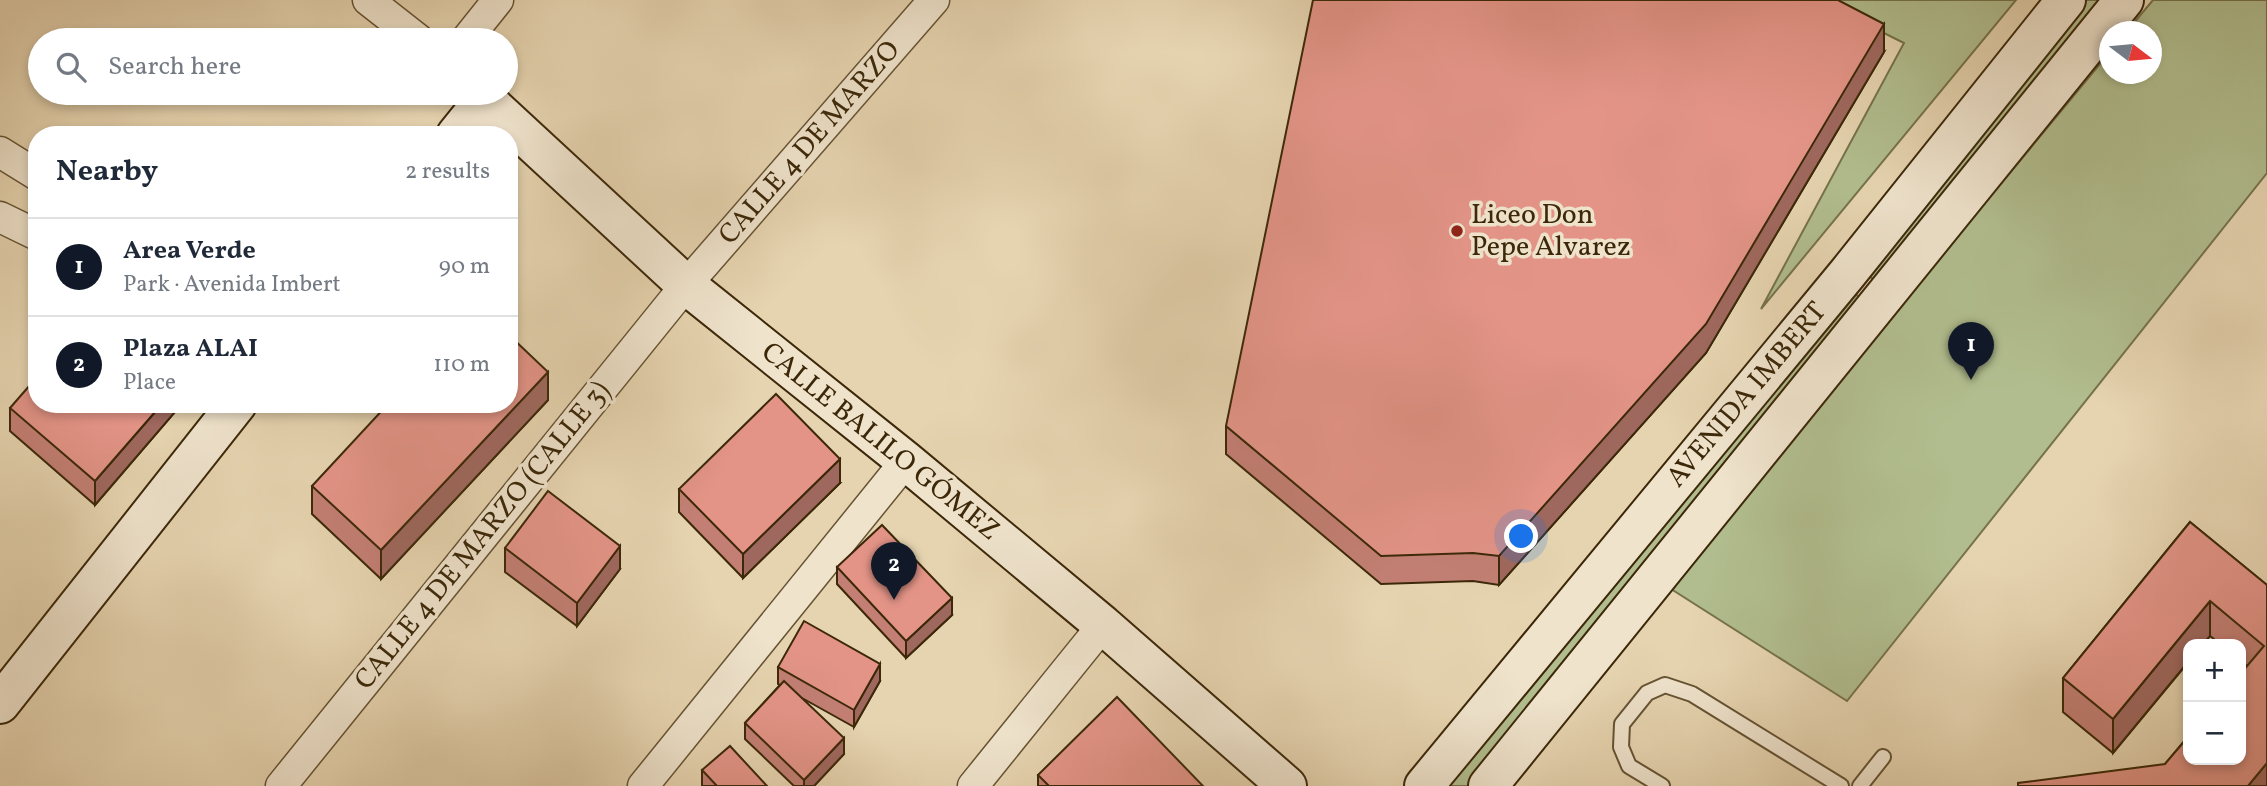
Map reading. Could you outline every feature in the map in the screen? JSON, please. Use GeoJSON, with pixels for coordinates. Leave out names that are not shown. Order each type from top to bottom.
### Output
{"type":"FeatureCollection","features":[{"type":"Feature","properties":{"kind":"main road","name":"AVENIDA IMBERT"},"geometry":{"type":"LineString","coordinates":[[1424,786],[1847,274],[2067,0]]}},
{"type":"Feature","properties":{"kind":"main road","name":"AVENIDA IMBERT"},"geometry":{"type":"LineString","coordinates":[[1488,786],[2124,0]]}},
{"type":"Feature","properties":{"kind":"main road"},"geometry":{"type":"LineString","coordinates":[[462,126],[476,105]]}},
{"type":"Feature","properties":{"kind":"main road","name":"CALLE BALILO GÓMEZ"},"geometry":{"type":"LineString","coordinates":[[492,105],[514,126]]}},
{"type":"Feature","properties":{"kind":"main road","name":"CALLE BALILO GÓMEZ"},"geometry":{"type":"LineString","coordinates":[[518,129],[686,285],[906,461],[1102,625],[1287,786]]}},
{"type":"Feature","properties":{"kind":"main road"},"geometry":{"type":"LineString","coordinates":[[1847,274],[1881,300]]}},
{"type":"Feature","properties":{"kind":"main road"},"geometry":{"type":"LineString","coordinates":[[0,704],[230,413]]}},
{"type":"Feature","properties":{"kind":"street"},"geometry":{"type":"LineString","coordinates":[[368,0],[404,28]]}},
{"type":"Feature","properties":{"kind":"street"},"geometry":{"type":"LineString","coordinates":[[476,28],[498,0]]}},
{"type":"Feature","properties":{"kind":"street","name":"CALLE 4 DE MARZO"},"geometry":{"type":"LineString","coordinates":[[686,285],[934,0]]}},
{"type":"Feature","properties":{"kind":"street"},"geometry":{"type":"LineString","coordinates":[[0,152],[28,169]]}},
{"type":"Feature","properties":{"kind":"street"},"geometry":{"type":"LineString","coordinates":[[0,217],[28,231]]}},
{"type":"Feature","properties":{"kind":"street","name":"CALLE 4 DE MARZO (CALLE 3)"},"geometry":{"type":"LineString","coordinates":[[281,786],[686,285]]}},
{"type":"Feature","properties":{"kind":"street"},"geometry":{"type":"LineString","coordinates":[[643,786],[906,461]]}},
{"type":"Feature","properties":{"kind":"street"},"geometry":{"type":"LineString","coordinates":[[972,786],[1102,625]]}},
{"type":"Feature","properties":{"kind":"lane"},"geometry":{"type":"LineString","coordinates":[[1662,786],[1629,766],[1621,747],[1622,724],[1647,693],[1665,685],[1692,694],[1841,786]]}},
{"type":"Feature","properties":{"kind":"lane"},"geometry":{"type":"LineString","coordinates":[[1860,786],[1883,757]]}},
{"type":"Feature","properties":{"kind":"green space"},"geometry":{"type":"Polygon","coordinates":[[[1818,0],[2016,0],[1761,309],[1904,43],[1818,0]]]}},
{"type":"Feature","properties":{"kind":"green space"},"geometry":{"type":"Polygon","coordinates":[[[2080,0],[2116,0],[1879,284],[1864,272],[2080,0]]]}},
{"type":"Feature","properties":{"kind":"green space"},"geometry":{"type":"Polygon","coordinates":[[[2153,0],[2267,0],[2267,173],[1847,701],[1668,587],[2099,65],[2099,84],[2162,84],[2162,21],[2135,21],[2153,0]]]}},
{"type":"Feature","properties":{"kind":"green space"},"geometry":{"type":"Polygon","coordinates":[[[1844,286],[1868,303],[1473,786],[1437,786],[1844,286]]]}},
{"type":"Feature","properties":{"kind":"building"},"geometry":{"type":"Polygon","coordinates":[[[1313,0],[1838,0],[1884,24],[1706,324],[1499,556],[1473,553],[1381,556],[1226,426],[1313,0]]]}},
{"type":"Feature","properties":{"kind":"building"},"geometry":{"type":"Polygon","coordinates":[[[518,344],[548,372],[518,404],[518,344]]]}},
{"type":"Feature","properties":{"kind":"building"},"geometry":{"type":"Polygon","coordinates":[[[28,387],[28,413],[154,413],[95,481],[10,408],[28,387]]]}},
{"type":"Feature","properties":{"kind":"building"},"geometry":{"type":"Polygon","coordinates":[[[776,394],[840,459],[743,554],[679,489],[776,394]]]}},
{"type":"Feature","properties":{"kind":"building"},"geometry":{"type":"Polygon","coordinates":[[[380,413],[510,413],[381,550],[312,486],[380,413]]]}},
{"type":"Feature","properties":{"kind":"building"},"geometry":{"type":"Polygon","coordinates":[[[548,491],[620,546],[577,603],[505,548],[548,491]]]}},
{"type":"Feature","properties":{"kind":"building"},"geometry":{"type":"Polygon","coordinates":[[[2190,522],[2267,585],[2267,763],[2248,786],[2018,786],[2018,783],[2165,764],[2183,743],[2183,765],[2246,765],[2246,667],[2264,646],[2210,601],[2113,719],[2063,678],[2190,522]]]}},
{"type":"Feature","properties":{"kind":"building"},"geometry":{"type":"Polygon","coordinates":[[[882,525],[952,598],[906,641],[837,567],[882,525]]]}},
{"type":"Feature","properties":{"kind":"building"},"geometry":{"type":"Polygon","coordinates":[[[804,621],[880,664],[854,710],[778,667],[804,621]]]}},
{"type":"Feature","properties":{"kind":"building"},"geometry":{"type":"Polygon","coordinates":[[[784,681],[844,738],[804,780],[745,723],[784,681]]]}},
{"type":"Feature","properties":{"kind":"building"},"geometry":{"type":"Polygon","coordinates":[[[1117,697],[1203,786],[1049,786],[1038,775],[1117,697]]]}},
{"type":"Feature","properties":{"kind":"building"},"geometry":{"type":"Polygon","coordinates":[[[730,746],[767,786],[717,786],[702,770],[730,746]]]}},
{"type":"Feature","properties":{"kind":"place","name":"Liceo Don Pepe Alvarez"},"geometry":{"type":"Point","coordinates":[1457,231]}},
{"type":"Feature","properties":{"kind":"place","name":"Area Verde"},"geometry":{"type":"Point","coordinates":[1971,380]}},
{"type":"Feature","properties":{"kind":"place","name":"Plaza ALAI"},"geometry":{"type":"Point","coordinates":[894,600]}}]}
